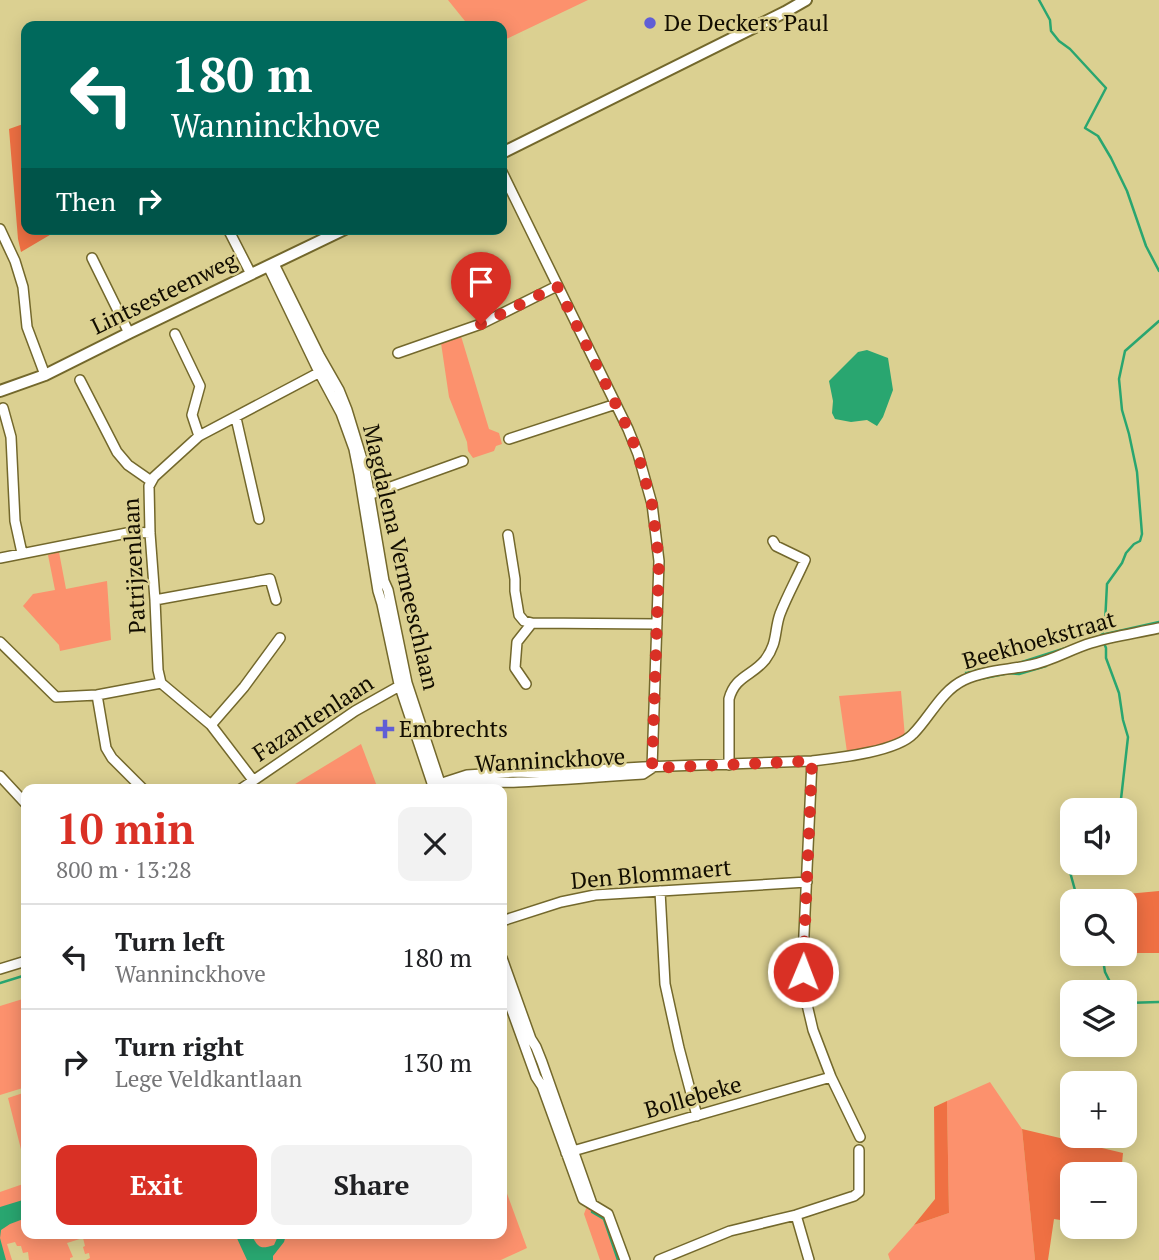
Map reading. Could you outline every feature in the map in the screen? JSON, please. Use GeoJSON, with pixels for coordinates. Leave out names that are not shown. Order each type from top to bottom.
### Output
{"type":"FeatureCollection","features":[{"type":"Feature","properties":{"kind":"street"},"geometry":{"type":"LineString","coordinates":[[507,151],[806,0]]}},
{"type":"Feature","properties":{"kind":"street"},"geometry":{"type":"LineString","coordinates":[[507,182],[616,404],[638,454],[652,505],[659,561],[652,768]]}},
{"type":"Feature","properties":{"kind":"street"},"geometry":{"type":"LineString","coordinates":[[0,229],[15,261],[23,288],[27,327],[45,375]]}},
{"type":"Feature","properties":{"kind":"street"},"geometry":{"type":"LineString","coordinates":[[231,235],[251,274]]}},
{"type":"Feature","properties":{"kind":"street","name":"Lintsesteenweg"},"geometry":{"type":"LineString","coordinates":[[0,391],[45,375],[333,235]]}},
{"type":"Feature","properties":{"kind":"street"},"geometry":{"type":"LineString","coordinates":[[92,258],[129,333]]}},
{"type":"Feature","properties":{"kind":"street","name":"Magdalena Vermeeschlaan"},"geometry":{"type":"LineString","coordinates":[[271,265],[323,370],[354,449],[365,496],[377,591],[403,683],[439,784]]}},
{"type":"Feature","properties":{"kind":"street"},"geometry":{"type":"LineString","coordinates":[[398,353],[481,324],[557,286]]}},
{"type":"Feature","properties":{"kind":"street"},"geometry":{"type":"LineString","coordinates":[[174,334],[200,386],[192,415],[199,436]]}},
{"type":"Feature","properties":{"kind":"street","name":"Patrijzenlaan"},"geometry":{"type":"LineString","coordinates":[[161,683],[150,533],[151,481],[199,436],[323,370]]}},
{"type":"Feature","properties":{"kind":"street"},"geometry":{"type":"LineString","coordinates":[[80,380],[117,452],[128,465],[151,481]]}},
{"type":"Feature","properties":{"kind":"street"},"geometry":{"type":"LineString","coordinates":[[509,439],[616,404]]}},
{"type":"Feature","properties":{"kind":"street"},"geometry":{"type":"LineString","coordinates":[[3,408],[11,437],[15,521],[22,554]]}},
{"type":"Feature","properties":{"kind":"street"},"geometry":{"type":"LineString","coordinates":[[236,418],[259,519]]}},
{"type":"Feature","properties":{"kind":"street"},"geometry":{"type":"LineString","coordinates":[[365,496],[463,461]]}},
{"type":"Feature","properties":{"kind":"street"},"geometry":{"type":"LineString","coordinates":[[0,558],[132,532],[150,533]]}},
{"type":"Feature","properties":{"kind":"street"},"geometry":{"type":"LineString","coordinates":[[508,535],[519,615],[524,621],[657,624]]}},
{"type":"Feature","properties":{"kind":"street"},"geometry":{"type":"LineString","coordinates":[[729,765],[729,699],[733,686],[761,665],[767,657],[776,638],[780,614],[805,560],[776,547],[773,541]]}},
{"type":"Feature","properties":{"kind":"street"},"geometry":{"type":"LineString","coordinates":[[155,600],[270,579],[276,600]]}},
{"type":"Feature","properties":{"kind":"street"},"geometry":{"type":"LineString","coordinates":[[526,684],[515,668],[517,642],[532,623]]}},
{"type":"Feature","properties":{"kind":"street","name":"Beekhoekstraat"},"geometry":{"type":"LineString","coordinates":[[911,737],[950,689],[966,678],[1030,666],[1093,642],[1159,628]]}},
{"type":"Feature","properties":{"kind":"street"},"geometry":{"type":"LineString","coordinates":[[211,725],[244,687],[280,638]]}},
{"type":"Feature","properties":{"kind":"street"},"geometry":{"type":"LineString","coordinates":[[0,642],[56,697],[97,695],[161,683],[211,725],[253,780]]}},
{"type":"Feature","properties":{"kind":"street","name":"Fazantenlaan"},"geometry":{"type":"LineString","coordinates":[[248,784],[355,711],[403,683]]}},
{"type":"Feature","properties":{"kind":"street"},"geometry":{"type":"LineString","coordinates":[[97,695],[106,748],[112,758],[138,784]]}},
{"type":"Feature","properties":{"kind":"street","name":"Wanninckhove"},"geometry":{"type":"LineString","coordinates":[[447,784],[467,775],[832,759],[891,747],[911,737]]}},
{"type":"Feature","properties":{"kind":"street"},"geometry":{"type":"LineString","coordinates":[[812,761],[803,956],[805,996],[813,1030],[831,1077],[860,1137]]}},
{"type":"Feature","properties":{"kind":"street"},"geometry":{"type":"LineString","coordinates":[[0,776],[21,799]]}},
{"type":"Feature","properties":{"kind":"street","name":"Den Blommaert"},"geometry":{"type":"LineString","coordinates":[[507,919],[576,898],[611,893],[807,882]]}},
{"type":"Feature","properties":{"kind":"street"},"geometry":{"type":"LineString","coordinates":[[660,891],[665,984],[697,1116]]}},
{"type":"Feature","properties":{"kind":"street"},"geometry":{"type":"LineString","coordinates":[[0,969],[21,963]]}},
{"type":"Feature","properties":{"kind":"street"},"geometry":{"type":"LineString","coordinates":[[507,972],[531,1039],[537,1048],[583,1199],[608,1214],[625,1260]]}},
{"type":"Feature","properties":{"kind":"street"},"geometry":{"type":"LineString","coordinates":[[507,997],[536,1077],[570,1152]]}},
{"type":"Feature","properties":{"kind":"street","name":"Bollebeke"},"geometry":{"type":"LineString","coordinates":[[570,1152],[831,1077]]}},
{"type":"Feature","properties":{"kind":"street"},"geometry":{"type":"LineString","coordinates":[[659,1260],[730,1231],[796,1215],[858,1194],[859,1150]]}},
{"type":"Feature","properties":{"kind":"street"},"geometry":{"type":"LineString","coordinates":[[796,1215],[809,1260]]}},
{"type":"Feature","properties":{"kind":"shaded area"},"geometry":{"type":"Polygon","coordinates":[[[448,0],[588,0],[507,39],[507,21],[465,21],[448,0]]]}},
{"type":"Feature","properties":{"kind":"shaded area"},"geometry":{"type":"Polygon","coordinates":[[[21,125],[21,235],[50,235],[21,252],[18,239],[9,129],[21,125]]]}},
{"type":"Feature","properties":{"kind":"shaded area"},"geometry":{"type":"Polygon","coordinates":[[[461,336],[489,429],[499,433],[502,444],[496,446],[494,451],[473,458],[449,397],[441,343],[461,336]]]}},
{"type":"Feature","properties":{"kind":"shaded area"},"geometry":{"type":"Polygon","coordinates":[[[867,350],[888,358],[893,390],[877,426],[867,420],[851,422],[835,419],[832,413],[833,401],[829,381],[858,352],[867,350]]]}},
{"type":"Feature","properties":{"kind":"shaded area"},"geometry":{"type":"Polygon","coordinates":[[[59,552],[66,589],[107,581],[111,640],[60,651],[59,645],[23,606],[33,594],[55,590],[48,555],[59,552]]]}},
{"type":"Feature","properties":{"kind":"shaded area"},"geometry":{"type":"Polygon","coordinates":[[[901,691],[905,737],[883,745],[847,752],[839,696],[901,691]]]}},
{"type":"Feature","properties":{"kind":"shaded area"},"geometry":{"type":"Polygon","coordinates":[[[361,744],[376,784],[295,784],[361,744]]]}},
{"type":"Feature","properties":{"kind":"shaded area"},"geometry":{"type":"Polygon","coordinates":[[[1159,891],[1159,953],[1137,953],[1137,893],[1159,891]]]}},
{"type":"Feature","properties":{"kind":"shaded area"},"geometry":{"type":"Polygon","coordinates":[[[21,1000],[21,1089],[0,1095],[0,1006],[21,1000]]]}},
{"type":"Feature","properties":{"kind":"shaded area"},"geometry":{"type":"Polygon","coordinates":[[[990,1082],[1022,1129],[1035,1260],[890,1260],[888,1254],[914,1225],[949,1213],[947,1101],[990,1082]]]}},
{"type":"Feature","properties":{"kind":"shaded area"},"geometry":{"type":"Polygon","coordinates":[[[21,1094],[21,1149],[8,1098],[21,1094]]]}},
{"type":"Feature","properties":{"kind":"shaded area"},"geometry":{"type":"Polygon","coordinates":[[[947,1101],[949,1213],[914,1225],[935,1199],[934,1107],[947,1101]]]}},
{"type":"Feature","properties":{"kind":"shaded area"},"geometry":{"type":"Polygon","coordinates":[[[1022,1129],[1060,1138],[1060,1148],[1102,1148],[1123,1153],[1122,1162],[1060,1162],[1060,1220],[1054,1219],[1048,1260],[1035,1260],[1022,1129]]]}},
{"type":"Feature","properties":{"kind":"shaded area"},"geometry":{"type":"Polygon","coordinates":[[[21,1185],[21,1239],[80,1239],[67,1243],[73,1257],[70,1260],[29,1260],[28,1252],[23,1253],[21,1246],[17,1246],[15,1242],[7,1244],[12,1260],[0,1260],[0,1192],[21,1185]]]}},
{"type":"Feature","properties":{"kind":"shaded area"},"geometry":{"type":"Polygon","coordinates":[[[507,1194],[527,1248],[501,1260],[86,1260],[90,1258],[89,1253],[85,1254],[83,1239],[507,1239],[507,1194]]]}},
{"type":"Feature","properties":{"kind":"shaded area"},"geometry":{"type":"Polygon","coordinates":[[[21,1201],[21,1220],[1,1230],[0,1238],[0,1207],[21,1201]]]}},
{"type":"Feature","properties":{"kind":"shaded area"},"geometry":{"type":"Polygon","coordinates":[[[587,1206],[605,1216],[621,1260],[600,1260],[584,1214],[587,1206]]]}},
{"type":"Feature","properties":{"kind":"shaded area"},"geometry":{"type":"Polygon","coordinates":[[[0,1238],[6,1260],[0,1260],[0,1238]]]}},
{"type":"Feature","properties":{"kind":"shaded area"},"geometry":{"type":"Polygon","coordinates":[[[237,1239],[254,1239],[257,1245],[265,1247],[274,1245],[277,1239],[285,1239],[273,1260],[247,1260],[237,1239]]]}},
{"type":"Feature","properties":{"kind":"waterway"},"geometry":{"type":"LineString","coordinates":[[1039,0],[1050,20],[1051,31],[1106,88],[1085,128],[1098,136],[1111,158],[1127,191],[1146,246],[1159,271]]}},
{"type":"Feature","properties":{"kind":"waterway"},"geometry":{"type":"LineString","coordinates":[[1102,635],[1107,584],[1126,553],[1140,541],[1142,534],[1137,472],[1122,410],[1119,379],[1125,351],[1159,321]]}},
{"type":"Feature","properties":{"kind":"waterway"},"geometry":{"type":"LineString","coordinates":[[1101,635],[1159,622]]}},
{"type":"Feature","properties":{"kind":"waterway"},"geometry":{"type":"LineString","coordinates":[[1104,643],[1106,658],[1119,693],[1128,737],[1121,798]]}},
{"type":"Feature","properties":{"kind":"waterway"},"geometry":{"type":"LineString","coordinates":[[966,672],[1019,663],[1072,646]]}},
{"type":"Feature","properties":{"kind":"waterway"},"geometry":{"type":"LineString","coordinates":[[975,680],[1009,673],[1019,674],[1046,666]]}},
{"type":"Feature","properties":{"kind":"waterway"},"geometry":{"type":"LineString","coordinates":[[1071,875],[1075,889]]}},
{"type":"Feature","properties":{"kind":"waterway"},"geometry":{"type":"LineString","coordinates":[[1104,966],[1109,980]]}},
{"type":"Feature","properties":{"kind":"waterway"},"geometry":{"type":"LineString","coordinates":[[0,983],[21,977]]}},
{"type":"Feature","properties":{"kind":"waterway"},"geometry":{"type":"LineString","coordinates":[[1137,1003],[1159,1002]]}},
{"type":"Feature","properties":{"kind":"waterway"},"geometry":{"type":"LineString","coordinates":[[534,1061],[541,1073]]}},
{"type":"Feature","properties":{"kind":"waterway"},"geometry":{"type":"LineString","coordinates":[[592,1212],[604,1219],[618,1260]]}},
{"type":"Feature","properties":{"kind":"place","name":"De Deckers Paul"},"geometry":{"type":"Point","coordinates":[650,23]}},
{"type":"Feature","properties":{"kind":"place","name":"Embrechts"},"geometry":{"type":"Point","coordinates":[385,729]}},
{"type":"Feature","properties":{"kind":"route"},"geometry":{"type":"LineString","coordinates":[[481,324],[557,286],[638,454],[652,505],[659,561],[652,768],[812,761],[803,972]]}}]}
